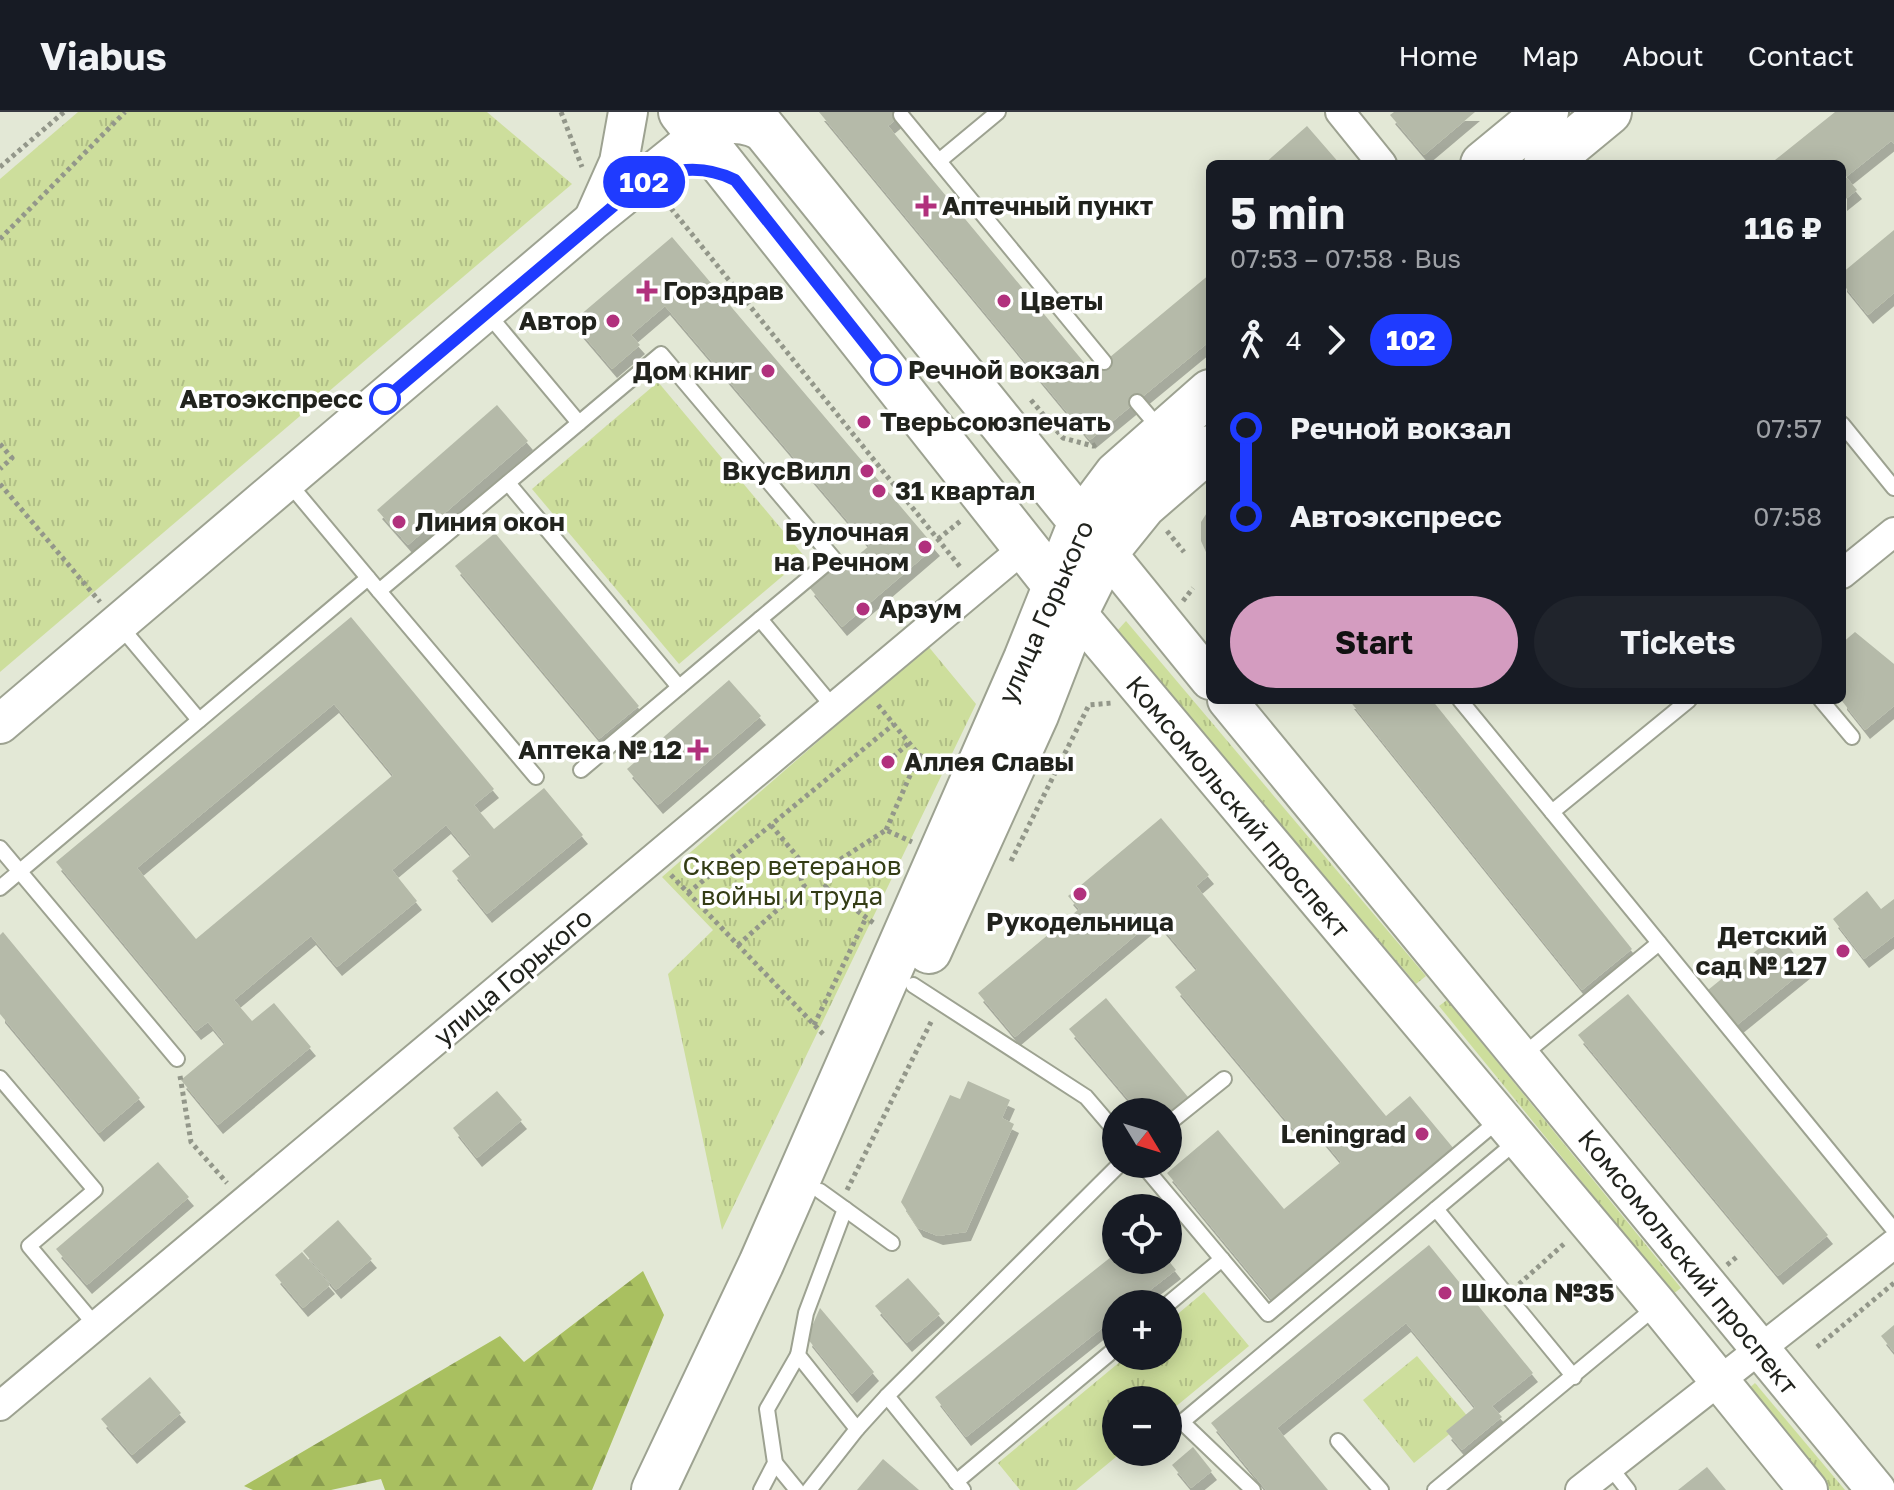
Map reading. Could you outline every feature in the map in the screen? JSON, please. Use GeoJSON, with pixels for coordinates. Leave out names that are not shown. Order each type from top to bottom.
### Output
{"type":"FeatureCollection","features":[{"type":"Feature","properties":{"kind":"main road"},"geometry":{"type":"LineString","coordinates":[[1488,160],[1546,112]]}},
{"type":"Feature","properties":{"kind":"main road"},"geometry":{"type":"LineString","coordinates":[[1551,160],[1609,112]]}},
{"type":"Feature","properties":{"kind":"main road","name":"Комсомольский проспект"},"geometry":{"type":"LineString","coordinates":[[690,124],[1066,599]]}},
{"type":"Feature","properties":{"kind":"main road"},"geometry":{"type":"LineString","coordinates":[[759,124],[1093,537]]}},
{"type":"Feature","properties":{"kind":"main road","name":"улица Горького"},"geometry":{"type":"LineString","coordinates":[[772,1269],[1093,537],[1117,474],[1150,417],[1206,394]]}},
{"type":"Feature","properties":{"kind":"main road","name":"улица Горького"},"geometry":{"type":"LineString","coordinates":[[1093,537],[1144,505],[1206,451]]}},
{"type":"Feature","properties":{"kind":"main road","name":"улица Горького"},"geometry":{"type":"LineString","coordinates":[[772,1269],[832,1200],[913,985],[1042,703],[1066,599]]}},
{"type":"Feature","properties":{"kind":"main road"},"geometry":{"type":"LineString","coordinates":[[654,1490],[772,1269]]}},
{"type":"Feature","properties":{"kind":"main road"},"geometry":{"type":"LineString","coordinates":[[679,1490],[772,1269]]}},
{"type":"Feature","properties":{"kind":"street"},"geometry":{"type":"LineString","coordinates":[[591,222],[615,174],[628,112]]}},
{"type":"Feature","properties":{"kind":"street"},"geometry":{"type":"LineString","coordinates":[[1340,112],[1379,160]]}},
{"type":"Feature","properties":{"kind":"street"},"geometry":{"type":"LineString","coordinates":[[0,724],[591,222],[647,179],[690,124],[759,124]]}},
{"type":"Feature","properties":{"kind":"street"},"geometry":{"type":"LineString","coordinates":[[647,179],[687,170],[712,172],[735,180]]}},
{"type":"Feature","properties":{"kind":"street"},"geometry":{"type":"LineString","coordinates":[[1846,571],[1894,532]]}},
{"type":"Feature","properties":{"kind":"street"},"geometry":{"type":"LineString","coordinates":[[1093,537],[1206,675]]}},
{"type":"Feature","properties":{"kind":"street","name":"улица Горького"},"geometry":{"type":"LineString","coordinates":[[0,1406],[1025,547]]}},
{"type":"Feature","properties":{"kind":"street","name":"Комсомольский проспект"},"geometry":{"type":"LineString","coordinates":[[1066,599],[1658,1305],[1808,1490]]}},
{"type":"Feature","properties":{"kind":"street","name":"Комсомольский проспект"},"geometry":{"type":"LineString","coordinates":[[1230,704],[1876,1490]]}},
{"type":"Feature","properties":{"kind":"street"},"geometry":{"type":"LineString","coordinates":[[1408,1009],[1451,974]]}},
{"type":"Feature","properties":{"kind":"street"},"geometry":{"type":"LineString","coordinates":[[1580,1490],[1761,1352],[1894,1244]]}},
{"type":"Feature","properties":{"kind":"lane"},"geometry":{"type":"LineString","coordinates":[[939,161],[998,112]]}},
{"type":"Feature","properties":{"kind":"lane"},"geometry":{"type":"LineString","coordinates":[[901,115],[1104,362]]}},
{"type":"Feature","properties":{"kind":"lane"},"geometry":{"type":"LineString","coordinates":[[487,313],[579,423]]}},
{"type":"Feature","properties":{"kind":"lane"},"geometry":{"type":"LineString","coordinates":[[379,591],[661,354],[833,558],[581,770]]}},
{"type":"Feature","properties":{"kind":"lane"},"geometry":{"type":"LineString","coordinates":[[1846,429],[1894,488]]}},
{"type":"Feature","properties":{"kind":"lane"},"geometry":{"type":"LineString","coordinates":[[287,481],[536,777]]}},
{"type":"Feature","properties":{"kind":"lane"},"geometry":{"type":"LineString","coordinates":[[508,483],[679,687]]}},
{"type":"Feature","properties":{"kind":"lane"},"geometry":{"type":"LineString","coordinates":[[0,888],[368,578]]}},
{"type":"Feature","properties":{"kind":"lane"},"geometry":{"type":"LineString","coordinates":[[760,619],[834,708]]}},
{"type":"Feature","properties":{"kind":"lane"},"geometry":{"type":"LineString","coordinates":[[119,624],[199,720]]}},
{"type":"Feature","properties":{"kind":"lane"},"geometry":{"type":"LineString","coordinates":[[1463,704],[1894,1230]]}},
{"type":"Feature","properties":{"kind":"lane"},"geometry":{"type":"LineString","coordinates":[[1552,812],[1684,704]]}},
{"type":"Feature","properties":{"kind":"lane"},"geometry":{"type":"LineString","coordinates":[[1824,704],[1852,737]]}},
{"type":"Feature","properties":{"kind":"lane"},"geometry":{"type":"LineString","coordinates":[[0,848],[177,1059]]}},
{"type":"Feature","properties":{"kind":"lane"},"geometry":{"type":"LineString","coordinates":[[1520,1058],[1659,943]]}},
{"type":"Feature","properties":{"kind":"lane"},"geometry":{"type":"LineString","coordinates":[[913,985],[1086,1097],[1102,1116]]}},
{"type":"Feature","properties":{"kind":"lane"},"geometry":{"type":"LineString","coordinates":[[0,1078],[95,1190],[29,1246],[96,1326]]}},
{"type":"Feature","properties":{"kind":"lane"},"geometry":{"type":"LineString","coordinates":[[1182,1113],[1224,1079]]}},
{"type":"Feature","properties":{"kind":"lane"},"geometry":{"type":"LineString","coordinates":[[1253,1490],[1182,1422],[1436,1209],[1510,1129]]}},
{"type":"Feature","properties":{"kind":"lane"},"geometry":{"type":"LineString","coordinates":[[1154,1178],[1268,1314],[1510,1129]]}},
{"type":"Feature","properties":{"kind":"lane"},"geometry":{"type":"LineString","coordinates":[[809,1490],[887,1396],[1106,1178]]}},
{"type":"Feature","properties":{"kind":"lane"},"geometry":{"type":"LineString","coordinates":[[797,1490],[775,1463],[767,1409],[798,1355],[832,1200],[892,1243]]}},
{"type":"Feature","properties":{"kind":"lane"},"geometry":{"type":"LineString","coordinates":[[1436,1209],[1574,1377]]}},
{"type":"Feature","properties":{"kind":"lane"},"geometry":{"type":"LineString","coordinates":[[1182,1292],[1222,1259]]}},
{"type":"Feature","properties":{"kind":"lane"},"geometry":{"type":"LineString","coordinates":[[1435,1490],[1658,1305]]}},
{"type":"Feature","properties":{"kind":"lane"},"geometry":{"type":"LineString","coordinates":[[798,1355],[857,1429]]}},
{"type":"Feature","properties":{"kind":"lane"},"geometry":{"type":"LineString","coordinates":[[887,1396],[959,1486],[1102,1360]]}},
{"type":"Feature","properties":{"kind":"lane"},"geometry":{"type":"LineString","coordinates":[[1338,1441],[1381,1490]]}},
{"type":"Feature","properties":{"kind":"lane"},"geometry":{"type":"LineString","coordinates":[[761,1490],[775,1463]]}},
{"type":"Feature","properties":{"kind":"lane"},"geometry":{"type":"LineString","coordinates":[[1610,1467],[1628,1490]]}},
{"type":"Feature","properties":{"kind":"path"},"geometry":{"type":"LineString","coordinates":[[0,167],[64,112]]}},
{"type":"Feature","properties":{"kind":"path"},"geometry":{"type":"LineString","coordinates":[[0,239],[125,112]]}},
{"type":"Feature","properties":{"kind":"path"},"geometry":{"type":"LineString","coordinates":[[561,112],[583,172]]}},
{"type":"Feature","properties":{"kind":"path"},"geometry":{"type":"LineString","coordinates":[[647,179],[978,588]]}},
{"type":"Feature","properties":{"kind":"path"},"geometry":{"type":"LineString","coordinates":[[0,444],[12,458],[0,469]]}},
{"type":"Feature","properties":{"kind":"path"},"geometry":{"type":"LineString","coordinates":[[0,484],[119,624]]}},
{"type":"Feature","properties":{"kind":"path"},"geometry":{"type":"LineString","coordinates":[[862,685],[919,755],[950,768]]}},
{"type":"Feature","properties":{"kind":"path"},"geometry":{"type":"LineString","coordinates":[[1089,705],[1116,703]]}},
{"type":"Feature","properties":{"kind":"path"},"geometry":{"type":"LineString","coordinates":[[688,893],[894,724]]}},
{"type":"Feature","properties":{"kind":"path"},"geometry":{"type":"LineString","coordinates":[[893,757],[909,743]]}},
{"type":"Feature","properties":{"kind":"path"},"geometry":{"type":"LineString","coordinates":[[827,868],[886,830],[919,755]]}},
{"type":"Feature","properties":{"kind":"path"},"geometry":{"type":"LineString","coordinates":[[771,825],[805,866]]}},
{"type":"Feature","properties":{"kind":"path"},"geometry":{"type":"LineString","coordinates":[[886,830],[916,844]]}},
{"type":"Feature","properties":{"kind":"path"},"geometry":{"type":"LineString","coordinates":[[655,858],[828,1039]]}},
{"type":"Feature","properties":{"kind":"path"},"geometry":{"type":"LineString","coordinates":[[805,866],[816,863],[827,868]]}},
{"type":"Feature","properties":{"kind":"path"},"geometry":{"type":"LineString","coordinates":[[805,866],[801,876],[804,886],[812,891],[825,887],[829,880],[827,868]]}},
{"type":"Feature","properties":{"kind":"path"},"geometry":{"type":"LineString","coordinates":[[738,945],[804,886]]}},
{"type":"Feature","properties":{"kind":"path"},"geometry":{"type":"LineString","coordinates":[[825,887],[879,927]]}},
{"type":"Feature","properties":{"kind":"path"},"geometry":{"type":"LineString","coordinates":[[814,1025],[866,918]]}},
{"type":"Feature","properties":{"kind":"path"},"geometry":{"type":"LineString","coordinates":[[177,1059],[191,1142],[244,1202]]}},
{"type":"Feature","properties":{"kind":"path"},"geometry":{"type":"LineString","coordinates":[[1506,1296],[1565,1243]]}},
{"type":"Feature","properties":{"kind":"path"},"geometry":{"type":"LineString","coordinates":[[1817,1347],[1894,1283]]}},
{"type":"Feature","properties":{"kind":"green space"},"geometry":{"type":"Polygon","coordinates":[[[78,112],[487,112],[572,184],[0,672],[0,179],[78,112]]]}},
{"type":"Feature","properties":{"kind":"green space"},"geometry":{"type":"Polygon","coordinates":[[[658,382],[805,557],[679,664],[532,489],[658,382]]]}},
{"type":"Feature","properties":{"kind":"green space"},"geometry":{"type":"Polygon","coordinates":[[[1126,621],[1426,976],[1416,984],[1117,631],[1126,621]]]}},
{"type":"Feature","properties":{"kind":"green space","name":"Сквер ветеранов войны и труда"},"geometry":{"type":"Polygon","coordinates":[[[928,646],[976,704],[722,1230],[668,974],[713,930],[662,877],[928,646]]]}},
{"type":"Feature","properties":{"kind":"green space"},"geometry":{"type":"Polygon","coordinates":[[[1447,1000],[1681,1288],[1673,1294],[1439,1006],[1447,1000]]]}},
{"type":"Feature","properties":{"kind":"green space"},"geometry":{"type":"Polygon","coordinates":[[[643,1271],[664,1315],[592,1490],[385,1490],[381,1479],[331,1490],[253,1490],[244,1486],[500,1336],[524,1362],[643,1271]]]}},
{"type":"Feature","properties":{"kind":"green space"},"geometry":{"type":"Polygon","coordinates":[[[1204,1292],[1249,1346],[1182,1401],[1182,1386],[1102,1386],[1102,1466],[1105,1466],[1076,1490],[1020,1490],[998,1463],[1110,1370],[1182,1370],[1182,1310],[1204,1292]]]}},
{"type":"Feature","properties":{"kind":"green space"},"geometry":{"type":"Polygon","coordinates":[[[1417,1356],[1469,1418],[1414,1463],[1363,1400],[1417,1356]]]}},
{"type":"Feature","properties":{"kind":"green space"},"geometry":{"type":"Polygon","coordinates":[[[1755,1383],[1845,1490],[1830,1490],[1747,1390],[1755,1383]]]}},
{"type":"Feature","properties":{"kind":"building"},"geometry":{"type":"Polygon","coordinates":[[[819,112],[905,112],[888,126],[1092,372],[1206,277],[1206,344],[1090,440],[819,112]]]}},
{"type":"Feature","properties":{"kind":"building"},"geometry":{"type":"Polygon","coordinates":[[[1394,112],[1475,112],[1424,155],[1390,115],[1394,112]]]}},
{"type":"Feature","properties":{"kind":"building"},"geometry":{"type":"Polygon","coordinates":[[[1835,112],[1894,112],[1894,144],[1891,141],[1846,177],[1846,160],[1775,160],[1835,112]]]}},
{"type":"Feature","properties":{"kind":"building"},"geometry":{"type":"Polygon","coordinates":[[[1307,126],[1337,160],[1269,160],[1307,126]]]}},
{"type":"Feature","properties":{"kind":"building"},"geometry":{"type":"Polygon","coordinates":[[[1846,177],[1857,190],[1846,199],[1846,177]]]}},
{"type":"Feature","properties":{"kind":"building"},"geometry":{"type":"Polygon","coordinates":[[[1894,230],[1894,293],[1868,315],[1846,288],[1846,270],[1894,230]]]}},
{"type":"Feature","properties":{"kind":"building"},"geometry":{"type":"Polygon","coordinates":[[[672,237],[935,547],[842,627],[809,587],[835,565],[839,571],[869,546],[665,306],[631,335],[640,345],[612,369],[572,322],[672,237]]]}},
{"type":"Feature","properties":{"kind":"building"},"geometry":{"type":"Polygon","coordinates":[[[497,405],[528,441],[408,545],[377,510],[497,405]]]}},
{"type":"Feature","properties":{"kind":"building"},"geometry":{"type":"Polygon","coordinates":[[[1206,514],[1206,552],[1201,541],[1201,522],[1206,514]]]}},
{"type":"Feature","properties":{"kind":"building"},"geometry":{"type":"Polygon","coordinates":[[[495,533],[639,706],[599,739],[455,566],[495,533]]]}},
{"type":"Feature","properties":{"kind":"building"},"geometry":{"type":"Polygon","coordinates":[[[351,617],[494,789],[474,805],[494,829],[544,788],[583,835],[487,914],[452,871],[471,855],[446,825],[392,870],[417,901],[337,967],[311,936],[234,1000],[252,1021],[274,1003],[311,1047],[218,1125],[181,1080],[225,1043],[208,1022],[196,1031],[56,862],[351,617]],[[334,704],[137,868],[196,939],[393,775],[334,704]]]}},
{"type":"Feature","properties":{"kind":"building"},"geometry":{"type":"Polygon","coordinates":[[[1855,632],[1894,664],[1894,706],[1865,730],[1844,704],[1846,640],[1855,632]]]}},
{"type":"Feature","properties":{"kind":"building"},"geometry":{"type":"Polygon","coordinates":[[[729,680],[761,716],[658,805],[627,769],[729,680]]]}},
{"type":"Feature","properties":{"kind":"building"},"geometry":{"type":"Polygon","coordinates":[[[1352,704],[1435,704],[1632,949],[1582,990],[1352,704]]]}},
{"type":"Feature","properties":{"kind":"building"},"geometry":{"type":"Polygon","coordinates":[[[1161,818],[1209,875],[1196,886],[1386,1116],[1410,1096],[1454,1149],[1272,1300],[1171,1178],[1182,1178],[1182,1160],[1218,1130],[1284,1209],[1341,1162],[1311,1126],[1299,1136],[1175,987],[1197,969],[1155,919],[1015,1037],[978,993],[1079,909],[1068,896],[1161,818]]]}},
{"type":"Feature","properties":{"kind":"building"},"geometry":{"type":"Polygon","coordinates":[[[1867,891],[1881,909],[1894,899],[1894,936],[1864,959],[1833,919],[1867,891]]]}},
{"type":"Feature","properties":{"kind":"building"},"geometry":{"type":"Polygon","coordinates":[[[3,932],[140,1098],[99,1133],[0,1014],[0,935],[3,932]]]}},
{"type":"Feature","properties":{"kind":"building"},"geometry":{"type":"Polygon","coordinates":[[[1778,933],[1806,969],[1737,1025],[1708,990],[1778,933]]]}},
{"type":"Feature","properties":{"kind":"building"},"geometry":{"type":"Polygon","coordinates":[[[1628,994],[1828,1235],[1778,1276],[1578,1035],[1628,994]]]}},
{"type":"Feature","properties":{"kind":"building"},"geometry":{"type":"Polygon","coordinates":[[[1106,998],[1188,1097],[1182,1102],[1182,1098],[1127,1098],[1069,1029],[1106,998]]]}},
{"type":"Feature","properties":{"kind":"building"},"geometry":{"type":"Polygon","coordinates":[[[968,1081],[1010,1100],[1002,1118],[1014,1124],[966,1232],[938,1236],[918,1228],[901,1202],[950,1095],[960,1099],[968,1081]]]}},
{"type":"Feature","properties":{"kind":"building"},"geometry":{"type":"Polygon","coordinates":[[[497,1091],[522,1120],[477,1158],[453,1128],[497,1091]]]}},
{"type":"Feature","properties":{"kind":"building"},"geometry":{"type":"Polygon","coordinates":[[[158,1162],[189,1197],[87,1285],[56,1249],[158,1162]]]}},
{"type":"Feature","properties":{"kind":"building"},"geometry":{"type":"Polygon","coordinates":[[[338,1220],[372,1259],[336,1290],[303,1251],[338,1220]]]}},
{"type":"Feature","properties":{"kind":"building"},"geometry":{"type":"Polygon","coordinates":[[[1429,1245],[1533,1373],[1492,1406],[1502,1417],[1462,1450],[1446,1431],[1475,1407],[1406,1323],[1277,1428],[1328,1490],[1266,1490],[1211,1423],[1429,1245]]]}},
{"type":"Feature","properties":{"kind":"building"},"geometry":{"type":"Polygon","coordinates":[[[302,1252],[330,1285],[303,1308],[275,1275],[302,1252]]]}},
{"type":"Feature","properties":{"kind":"building"},"geometry":{"type":"Polygon","coordinates":[[[1102,1264],[1102,1274],[1171,1274],[1150,1290],[1102,1290],[1102,1328],[966,1437],[935,1397],[1102,1264]]]}},
{"type":"Feature","properties":{"kind":"building"},"geometry":{"type":"Polygon","coordinates":[[[908,1278],[940,1314],[907,1343],[875,1306],[908,1278]]]}},
{"type":"Feature","properties":{"kind":"building"},"geometry":{"type":"Polygon","coordinates":[[[820,1308],[874,1372],[852,1394],[807,1338],[820,1308]]]}},
{"type":"Feature","properties":{"kind":"building"},"geometry":{"type":"Polygon","coordinates":[[[1894,1325],[1894,1352],[1881,1336],[1894,1325]]]}},
{"type":"Feature","properties":{"kind":"building"},"geometry":{"type":"Polygon","coordinates":[[[150,1377],[181,1413],[132,1455],[101,1419],[150,1377]]]}},
{"type":"Feature","properties":{"kind":"building"},"geometry":{"type":"Polygon","coordinates":[[[1193,1447],[1212,1471],[1191,1488],[1173,1466],[1182,1466],[1182,1456],[1193,1447]]]}},
{"type":"Feature","properties":{"kind":"building"},"geometry":{"type":"Polygon","coordinates":[[[883,1459],[919,1490],[857,1490],[883,1459]]]}},
{"type":"Feature","properties":{"kind":"building"},"geometry":{"type":"Polygon","coordinates":[[[1707,1467],[1726,1490],[1678,1490],[1707,1467]]]}},
{"type":"Feature","properties":{"kind":"bus line","name":"102"},"geometry":{"type":"LineString","coordinates":[[385,399],[591,222],[647,179],[687,170],[712,172],[735,180],[886,370]]}},
{"type":"Feature","properties":{"kind":"place","name":"Аптечный пункт"},"geometry":{"type":"Point","coordinates":[926,206]}},
{"type":"Feature","properties":{"kind":"place","name":"Горздрав"},"geometry":{"type":"Point","coordinates":[647,291]}},
{"type":"Feature","properties":{"kind":"place","name":"Цветы"},"geometry":{"type":"Point","coordinates":[1004,301]}},
{"type":"Feature","properties":{"kind":"place","name":"Автор"},"geometry":{"type":"Point","coordinates":[613,321]}},
{"type":"Feature","properties":{"kind":"place","name":"Речной вокзал"},"geometry":{"type":"Point","coordinates":[886,370]}},
{"type":"Feature","properties":{"kind":"place","name":"Дом книг"},"geometry":{"type":"Point","coordinates":[768,371]}},
{"type":"Feature","properties":{"kind":"place","name":"Автоэкспресс"},"geometry":{"type":"Point","coordinates":[385,399]}},
{"type":"Feature","properties":{"kind":"place","name":"Тверьсоюзпечать"},"geometry":{"type":"Point","coordinates":[864,422]}},
{"type":"Feature","properties":{"kind":"place","name":"ВкусВилл"},"geometry":{"type":"Point","coordinates":[867,471]}},
{"type":"Feature","properties":{"kind":"place","name":"31 квартал"},"geometry":{"type":"Point","coordinates":[879,491]}},
{"type":"Feature","properties":{"kind":"place","name":"Линия окон"},"geometry":{"type":"Point","coordinates":[399,522]}},
{"type":"Feature","properties":{"kind":"place","name":"Булочная на Речном"},"geometry":{"type":"Point","coordinates":[925,547]}},
{"type":"Feature","properties":{"kind":"place","name":"Арзум"},"geometry":{"type":"Point","coordinates":[863,609]}},
{"type":"Feature","properties":{"kind":"place","name":"Аптека № 12"},"geometry":{"type":"Point","coordinates":[698,750]}},
{"type":"Feature","properties":{"kind":"place","name":"Аллея Славы"},"geometry":{"type":"Point","coordinates":[888,762]}},
{"type":"Feature","properties":{"kind":"place","name":"Рукодельница"},"geometry":{"type":"Point","coordinates":[1080,894]}},
{"type":"Feature","properties":{"kind":"place","name":"Детский сад № 127"},"geometry":{"type":"Point","coordinates":[1843,951]}},
{"type":"Feature","properties":{"kind":"place","name":"Leningrad"},"geometry":{"type":"Point","coordinates":[1422,1134]}},
{"type":"Feature","properties":{"kind":"place","name":"Школа №35"},"geometry":{"type":"Point","coordinates":[1445,1293]}}]}
